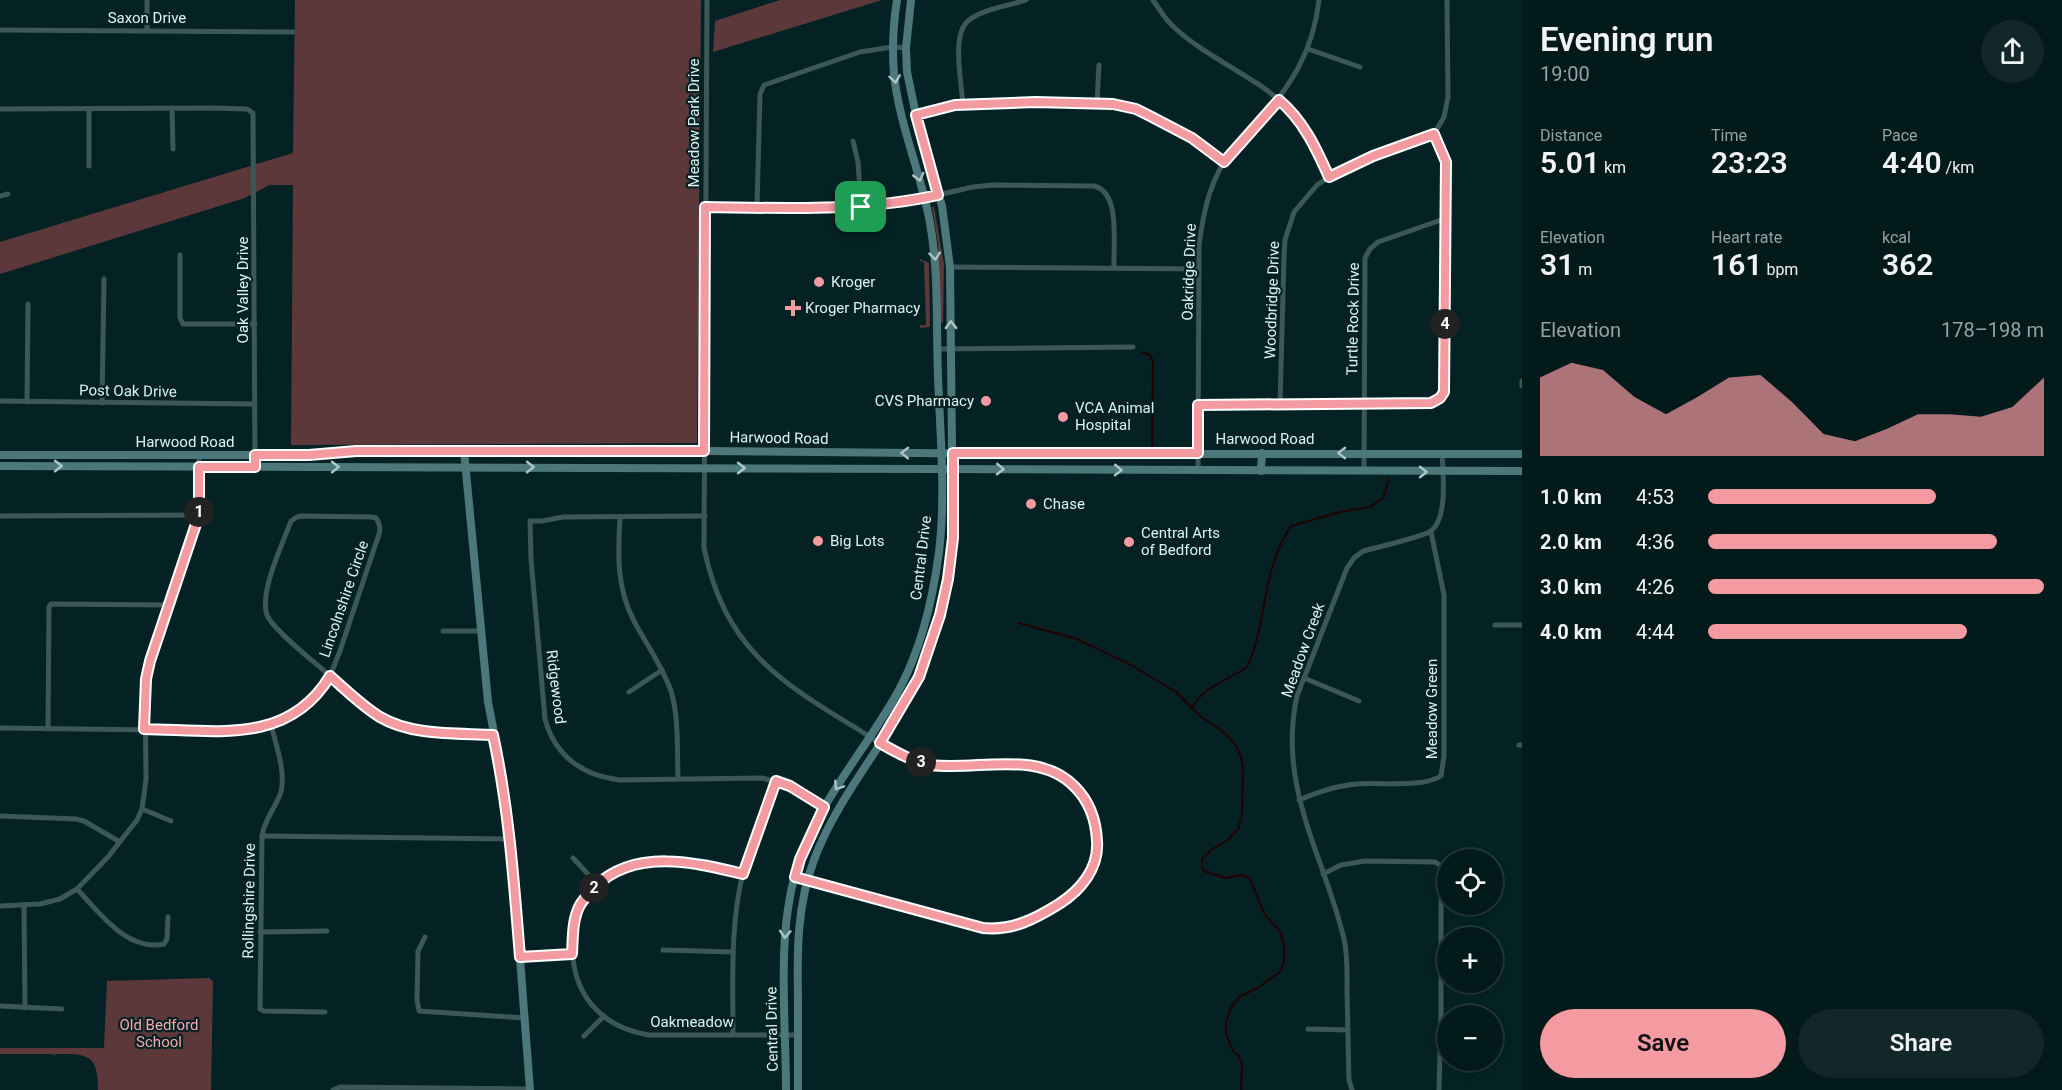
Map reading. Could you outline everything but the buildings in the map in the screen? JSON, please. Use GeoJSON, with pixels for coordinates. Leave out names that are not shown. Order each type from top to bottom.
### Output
{"type":"FeatureCollection","features":[{"type":"Feature","properties":{"kind":"main road","name":"Central Drive"},"geometry":{"type":"LineString","coordinates":[[786,1090],[784,943],[789,901],[795,877],[800,859],[824,807],[902,685],[927,616],[936,569],[941,520],[936,264],[930,219],[894,76],[892,47],[897,0]]}},
{"type":"Feature","properties":{"kind":"main road","name":"Central Drive"},"geometry":{"type":"LineString","coordinates":[[798,1090],[797,937],[807,880],[831,822],[903,706],[920,673],[940,615],[953,538],[950,267],[947,234],[907,72],[906,48],[911,0]]}},
{"type":"Feature","properties":{"kind":"main road","name":"Harwood Road"},"geometry":{"type":"LineString","coordinates":[[0,455],[309,455],[356,451],[1522,454]]}},
{"type":"Feature","properties":{"kind":"main road"},"geometry":{"type":"LineString","coordinates":[[464,451],[488,702],[503,779],[511,839],[530,1089]]}},
{"type":"Feature","properties":{"kind":"main road"},"geometry":{"type":"LineString","coordinates":[[817,452],[818,468]]}},
{"type":"Feature","properties":{"kind":"main road"},"geometry":{"type":"LineString","coordinates":[[1261,471],[1262,453]]}},
{"type":"Feature","properties":{"kind":"main road"},"geometry":{"type":"LineString","coordinates":[[1080,454],[1081,470]]}},
{"type":"Feature","properties":{"kind":"main road","name":"Harwood Road"},"geometry":{"type":"LineString","coordinates":[[0,466],[1522,471]]}},
{"type":"Feature","properties":{"kind":"main road"},"geometry":{"type":"LineString","coordinates":[[936,569],[949,571]]}},
{"type":"Feature","properties":{"kind":"main road"},"geometry":{"type":"LineString","coordinates":[[908,668],[920,673]]}},
{"type":"Feature","properties":{"kind":"street"},"geometry":{"type":"LineString","coordinates":[[147,0],[147,30]]}},
{"type":"Feature","properties":{"kind":"street","name":"Meadow Park Drive"},"geometry":{"type":"LineString","coordinates":[[707,0],[704,548],[713,585],[726,614],[749,647],[770,671],[792,688],[880,743],[908,758],[929,765],[1027,765],[1050,771],[1080,792],[1089,805],[1095,822],[1096,855],[1088,876],[1074,894],[1049,911],[1019,925],[994,929],[972,925],[795,877]]}},
{"type":"Feature","properties":{"kind":"street"},"geometry":{"type":"LineString","coordinates":[[963,105],[958,43],[963,26],[979,15],[1026,0]]}},
{"type":"Feature","properties":{"kind":"street"},"geometry":{"type":"LineString","coordinates":[[1153,0],[1167,21],[1180,33],[1251,79],[1279,100],[1296,117],[1306,131],[1329,177]]}},
{"type":"Feature","properties":{"kind":"street","name":"Oakridge Drive"},"geometry":{"type":"LineString","coordinates":[[1198,471],[1199,269],[1203,216],[1209,193],[1224,162],[1279,100],[1294,78],[1308,48],[1319,0]]}},
{"type":"Feature","properties":{"kind":"street"},"geometry":{"type":"LineString","coordinates":[[1198,405],[1431,403],[1440,398],[1444,392],[1446,162],[1434,134],[1444,117],[1448,97],[1447,0]]}},
{"type":"Feature","properties":{"kind":"street","name":"Saxon Drive"},"geometry":{"type":"LineString","coordinates":[[0,30],[293,32]]}},
{"type":"Feature","properties":{"kind":"street"},"geometry":{"type":"LineString","coordinates":[[757,207],[760,94],[764,86],[860,52],[892,47],[906,48]]}},
{"type":"Feature","properties":{"kind":"street"},"geometry":{"type":"LineString","coordinates":[[1308,48],[1360,67]]}},
{"type":"Feature","properties":{"kind":"street"},"geometry":{"type":"LineString","coordinates":[[1097,103],[1099,65]]}},
{"type":"Feature","properties":{"kind":"street"},"geometry":{"type":"LineString","coordinates":[[916,115],[963,105],[1035,102],[1127,106],[1192,138],[1224,162]]}},
{"type":"Feature","properties":{"kind":"street"},"geometry":{"type":"LineString","coordinates":[[0,108],[172,108],[173,149]]}},
{"type":"Feature","properties":{"kind":"street"},"geometry":{"type":"LineString","coordinates":[[89,108],[89,166]]}},
{"type":"Feature","properties":{"kind":"street","name":"Oak Valley Drive"},"geometry":{"type":"LineString","coordinates":[[172,108],[248,109],[253,113],[255,467]]}},
{"type":"Feature","properties":{"kind":"street","name":"Woodbridge Drive"},"geometry":{"type":"LineString","coordinates":[[1280,404],[1285,240],[1294,212],[1311,190],[1329,177],[1373,156],[1434,134]]}},
{"type":"Feature","properties":{"kind":"street"},"geometry":{"type":"LineString","coordinates":[[853,141],[858,162],[861,207]]}},
{"type":"Feature","properties":{"kind":"street"},"geometry":{"type":"LineString","coordinates":[[705,207],[861,207],[992,185],[1098,187],[1104,191],[1112,204],[1114,268]]}},
{"type":"Feature","properties":{"kind":"street"},"geometry":{"type":"LineString","coordinates":[[0,196],[8,194]]}},
{"type":"Feature","properties":{"kind":"street","name":"Turtle Rock Drive"},"geometry":{"type":"LineString","coordinates":[[1364,472],[1364,266],[1366,253],[1384,239],[1444,219]]}},
{"type":"Feature","properties":{"kind":"street"},"geometry":{"type":"LineString","coordinates":[[180,255],[180,318],[183,324],[255,324]]}},
{"type":"Feature","properties":{"kind":"street"},"geometry":{"type":"LineString","coordinates":[[950,267],[1199,269]]}},
{"type":"Feature","properties":{"kind":"street"},"geometry":{"type":"LineString","coordinates":[[102,403],[104,279]]}},
{"type":"Feature","properties":{"kind":"street"},"geometry":{"type":"LineString","coordinates":[[27,402],[28,304]]}},
{"type":"Feature","properties":{"kind":"street"},"geometry":{"type":"LineString","coordinates":[[937,349],[1133,347]]}},
{"type":"Feature","properties":{"kind":"street"},"geometry":{"type":"LineString","coordinates":[[1522,381],[1522,386]]}},
{"type":"Feature","properties":{"kind":"street","name":"Post Oak Drive"},"geometry":{"type":"LineString","coordinates":[[0,401],[255,404]]}},
{"type":"Feature","properties":{"kind":"street"},"geometry":{"type":"LineString","coordinates":[[1431,532],[1440,520],[1443,498],[1443,454]]}},
{"type":"Feature","properties":{"kind":"street"},"geometry":{"type":"LineString","coordinates":[[0,906],[40,904],[60,899],[76,889],[91,876],[120,842],[137,820],[142,809],[146,780],[144,729],[146,679],[199,515],[199,456]]}},
{"type":"Feature","properties":{"kind":"street"},"geometry":{"type":"LineString","coordinates":[[0,516],[199,515]]}},
{"type":"Feature","properties":{"kind":"street","name":"Lincolnshire Circle"},"geometry":{"type":"LineString","coordinates":[[302,516],[372,517],[378,520],[380,530],[330,676],[290,642],[269,619],[266,611],[266,594],[293,519],[302,516]]}},
{"type":"Feature","properties":{"kind":"street","name":"Ridgewood"},"geometry":{"type":"LineString","coordinates":[[705,516],[563,517],[542,521],[530,520],[531,559],[545,719],[553,740],[565,757],[585,771],[603,778],[620,780],[753,777],[790,786],[824,807]]}},
{"type":"Feature","properties":{"kind":"street"},"geometry":{"type":"LineString","coordinates":[[620,517],[617,555],[621,588],[633,619],[662,670],[674,702],[678,778]]}},
{"type":"Feature","properties":{"kind":"street","name":"Meadow Creek"},"geometry":{"type":"LineString","coordinates":[[1352,1090],[1349,1080],[1344,940],[1299,800],[1293,765],[1294,712],[1304,678],[1334,599],[1347,568],[1354,558],[1364,551],[1431,532]]}},
{"type":"Feature","properties":{"kind":"street","name":"Meadow Green"},"geometry":{"type":"LineString","coordinates":[[1299,800],[1340,786],[1429,782],[1441,776],[1444,756],[1444,595],[1431,532]]}},
{"type":"Feature","properties":{"kind":"street"},"geometry":{"type":"LineString","coordinates":[[48,729],[49,607],[51,604],[169,605]]}},
{"type":"Feature","properties":{"kind":"street"},"geometry":{"type":"LineString","coordinates":[[1495,625],[1522,625]]}},
{"type":"Feature","properties":{"kind":"street"},"geometry":{"type":"LineString","coordinates":[[443,631],[481,631]]}},
{"type":"Feature","properties":{"kind":"street"},"geometry":{"type":"LineString","coordinates":[[629,692],[662,670]]}},
{"type":"Feature","properties":{"kind":"street"},"geometry":{"type":"LineString","coordinates":[[0,728],[230,731],[272,725],[307,706],[321,691],[330,676],[361,703],[387,720],[429,731],[493,735]]}},
{"type":"Feature","properties":{"kind":"street"},"geometry":{"type":"LineString","coordinates":[[1304,678],[1359,701]]}},
{"type":"Feature","properties":{"kind":"street","name":"Rollingshire Drive"},"geometry":{"type":"LineString","coordinates":[[272,725],[281,770],[282,789],[262,836],[260,1009],[264,1011],[325,1012]]}},
{"type":"Feature","properties":{"kind":"street"},"geometry":{"type":"LineString","coordinates":[[733,1034],[735,926],[743,874],[776,781]]}},
{"type":"Feature","properties":{"kind":"street"},"geometry":{"type":"LineString","coordinates":[[142,809],[171,821]]}},
{"type":"Feature","properties":{"kind":"street"},"geometry":{"type":"LineString","coordinates":[[0,816],[76,819],[120,842]]}},
{"type":"Feature","properties":{"kind":"street"},"geometry":{"type":"LineString","coordinates":[[262,836],[511,839]]}},
{"type":"Feature","properties":{"kind":"street"},"geometry":{"type":"LineString","coordinates":[[573,858],[598,885]]}},
{"type":"Feature","properties":{"kind":"street"},"geometry":{"type":"LineString","coordinates":[[1323,874],[1341,865],[1365,861],[1435,862],[1441,866],[1439,1090]]}},
{"type":"Feature","properties":{"kind":"street","name":"Oakmeadow"},"geometry":{"type":"LineString","coordinates":[[743,874],[688,862],[653,862],[624,868],[598,885],[580,905],[576,916],[572,954],[573,969],[587,999],[604,1016],[638,1033],[649,1035],[798,1035]]}},
{"type":"Feature","properties":{"kind":"street"},"geometry":{"type":"LineString","coordinates":[[76,889],[112,925],[130,939],[146,944],[164,944],[167,939],[168,916]]}},
{"type":"Feature","properties":{"kind":"street"},"geometry":{"type":"LineString","coordinates":[[24,905],[25,1008]]}},
{"type":"Feature","properties":{"kind":"street"},"geometry":{"type":"LineString","coordinates":[[260,932],[327,931]]}},
{"type":"Feature","properties":{"kind":"street"},"geometry":{"type":"LineString","coordinates":[[425,937],[418,951],[417,1000],[419,1011],[525,1018]]}},
{"type":"Feature","properties":{"kind":"street"},"geometry":{"type":"LineString","coordinates":[[663,950],[734,952]]}},
{"type":"Feature","properties":{"kind":"street"},"geometry":{"type":"LineString","coordinates":[[520,957],[572,954]]}},
{"type":"Feature","properties":{"kind":"street"},"geometry":{"type":"LineString","coordinates":[[0,1006],[62,1009]]}},
{"type":"Feature","properties":{"kind":"street"},"geometry":{"type":"LineString","coordinates":[[584,1036],[604,1016]]}},
{"type":"Feature","properties":{"kind":"street"},"geometry":{"type":"LineString","coordinates":[[1308,1029],[1348,1030]]}},
{"type":"Feature","properties":{"kind":"street"},"geometry":{"type":"LineString","coordinates":[[333,1090],[340,1087],[530,1089]]}},
{"type":"Feature","properties":{"kind":"green space"},"geometry":{"type":"Polygon","coordinates":[[[295,0],[701,0],[697,443],[291,445],[293,185],[269,185],[245,198],[0,274],[0,242],[293,153],[295,0]]]}},
{"type":"Feature","properties":{"kind":"green space"},"geometry":{"type":"Polygon","coordinates":[[[780,0],[882,0],[713,52],[715,21],[780,0]]]}},
{"type":"Feature","properties":{"kind":"green space"},"geometry":{"type":"Polygon","coordinates":[[[932,206],[944,264],[942,323],[939,319],[938,244],[932,206]]]}},
{"type":"Feature","properties":{"kind":"green space"},"geometry":{"type":"Polygon","coordinates":[[[920,259],[929,263],[930,325],[920,328],[920,325],[926,325],[924,262],[920,259]]]}},
{"type":"Feature","properties":{"kind":"green space","name":"Old Bedford School"},"geometry":{"type":"Polygon","coordinates":[[[209,978],[213,982],[211,1090],[98,1090],[96,1069],[89,1058],[76,1054],[56,1054],[54,1056],[53,1054],[0,1054],[0,1048],[104,1048],[107,981],[209,978]]]}},
{"type":"Feature","properties":{"kind":"waterway"},"geometry":{"type":"LineString","coordinates":[[1142,352],[1150,355],[1153,361],[1152,451]]}},
{"type":"Feature","properties":{"kind":"waterway"},"geometry":{"type":"LineString","coordinates":[[1193,707],[1209,689],[1247,667],[1259,631],[1274,561],[1291,526],[1340,512],[1370,507],[1383,498],[1389,479]]}},
{"type":"Feature","properties":{"kind":"waterway"},"geometry":{"type":"LineString","coordinates":[[1019,623],[1077,639],[1131,665],[1176,692],[1199,715],[1226,734],[1235,744],[1241,756],[1242,816],[1238,829],[1228,840],[1211,850],[1202,859],[1202,867],[1204,871],[1225,878],[1244,875],[1250,879],[1265,915],[1280,931],[1284,945],[1284,961],[1281,971],[1259,987],[1239,997],[1226,1021],[1226,1034],[1242,1065],[1241,1090]]}},
{"type":"Feature","properties":{"kind":"place","name":"Kroger"},"geometry":{"type":"Point","coordinates":[819,282]}},
{"type":"Feature","properties":{"kind":"place","name":"Kroger Pharmacy"},"geometry":{"type":"Point","coordinates":[793,308]}},
{"type":"Feature","properties":{"kind":"place","name":"CVS Pharmacy"},"geometry":{"type":"Point","coordinates":[986,401]}},
{"type":"Feature","properties":{"kind":"place","name":"VCA Animal Hospital"},"geometry":{"type":"Point","coordinates":[1063,417]}},
{"type":"Feature","properties":{"kind":"place","name":"Chase"},"geometry":{"type":"Point","coordinates":[1031,504]}},
{"type":"Feature","properties":{"kind":"place","name":"Big Lots"},"geometry":{"type":"Point","coordinates":[818,541]}},
{"type":"Feature","properties":{"kind":"place","name":"Central Arts of Bedford"},"geometry":{"type":"Point","coordinates":[1129,542]}},
{"type":"Feature","properties":{"kind":"route"},"geometry":{"type":"LineString","coordinates":[[1279,100],[1306,131],[1329,177],[1373,156],[1434,134],[1446,162],[1445,385],[1444,392],[1438,400],[1431,403],[1198,405],[1198,453],[953,453],[953,538],[948,579],[940,615],[919,677],[880,743],[908,758],[929,765],[1027,765],[1050,771],[1071,783],[1089,805],[1095,822],[1097,843],[1092,868],[1074,894],[1049,911],[1027,922],[994,929],[983,928],[795,877],[800,859],[824,807],[790,786],[776,781],[748,854],[743,874],[688,862],[653,862],[624,868],[598,885],[580,905],[574,928],[572,954],[520,957],[511,839],[503,779],[493,735],[429,731],[398,724],[379,716],[330,676],[321,691],[307,706],[277,724],[230,731],[144,729],[146,679],[150,661],[199,515],[199,467],[255,467],[255,455],[309,455],[356,451],[704,451],[705,207],[861,207],[938,195],[916,115],[955,105],[1035,102],[1127,106],[1192,138],[1224,162],[1279,100]]}}]}
